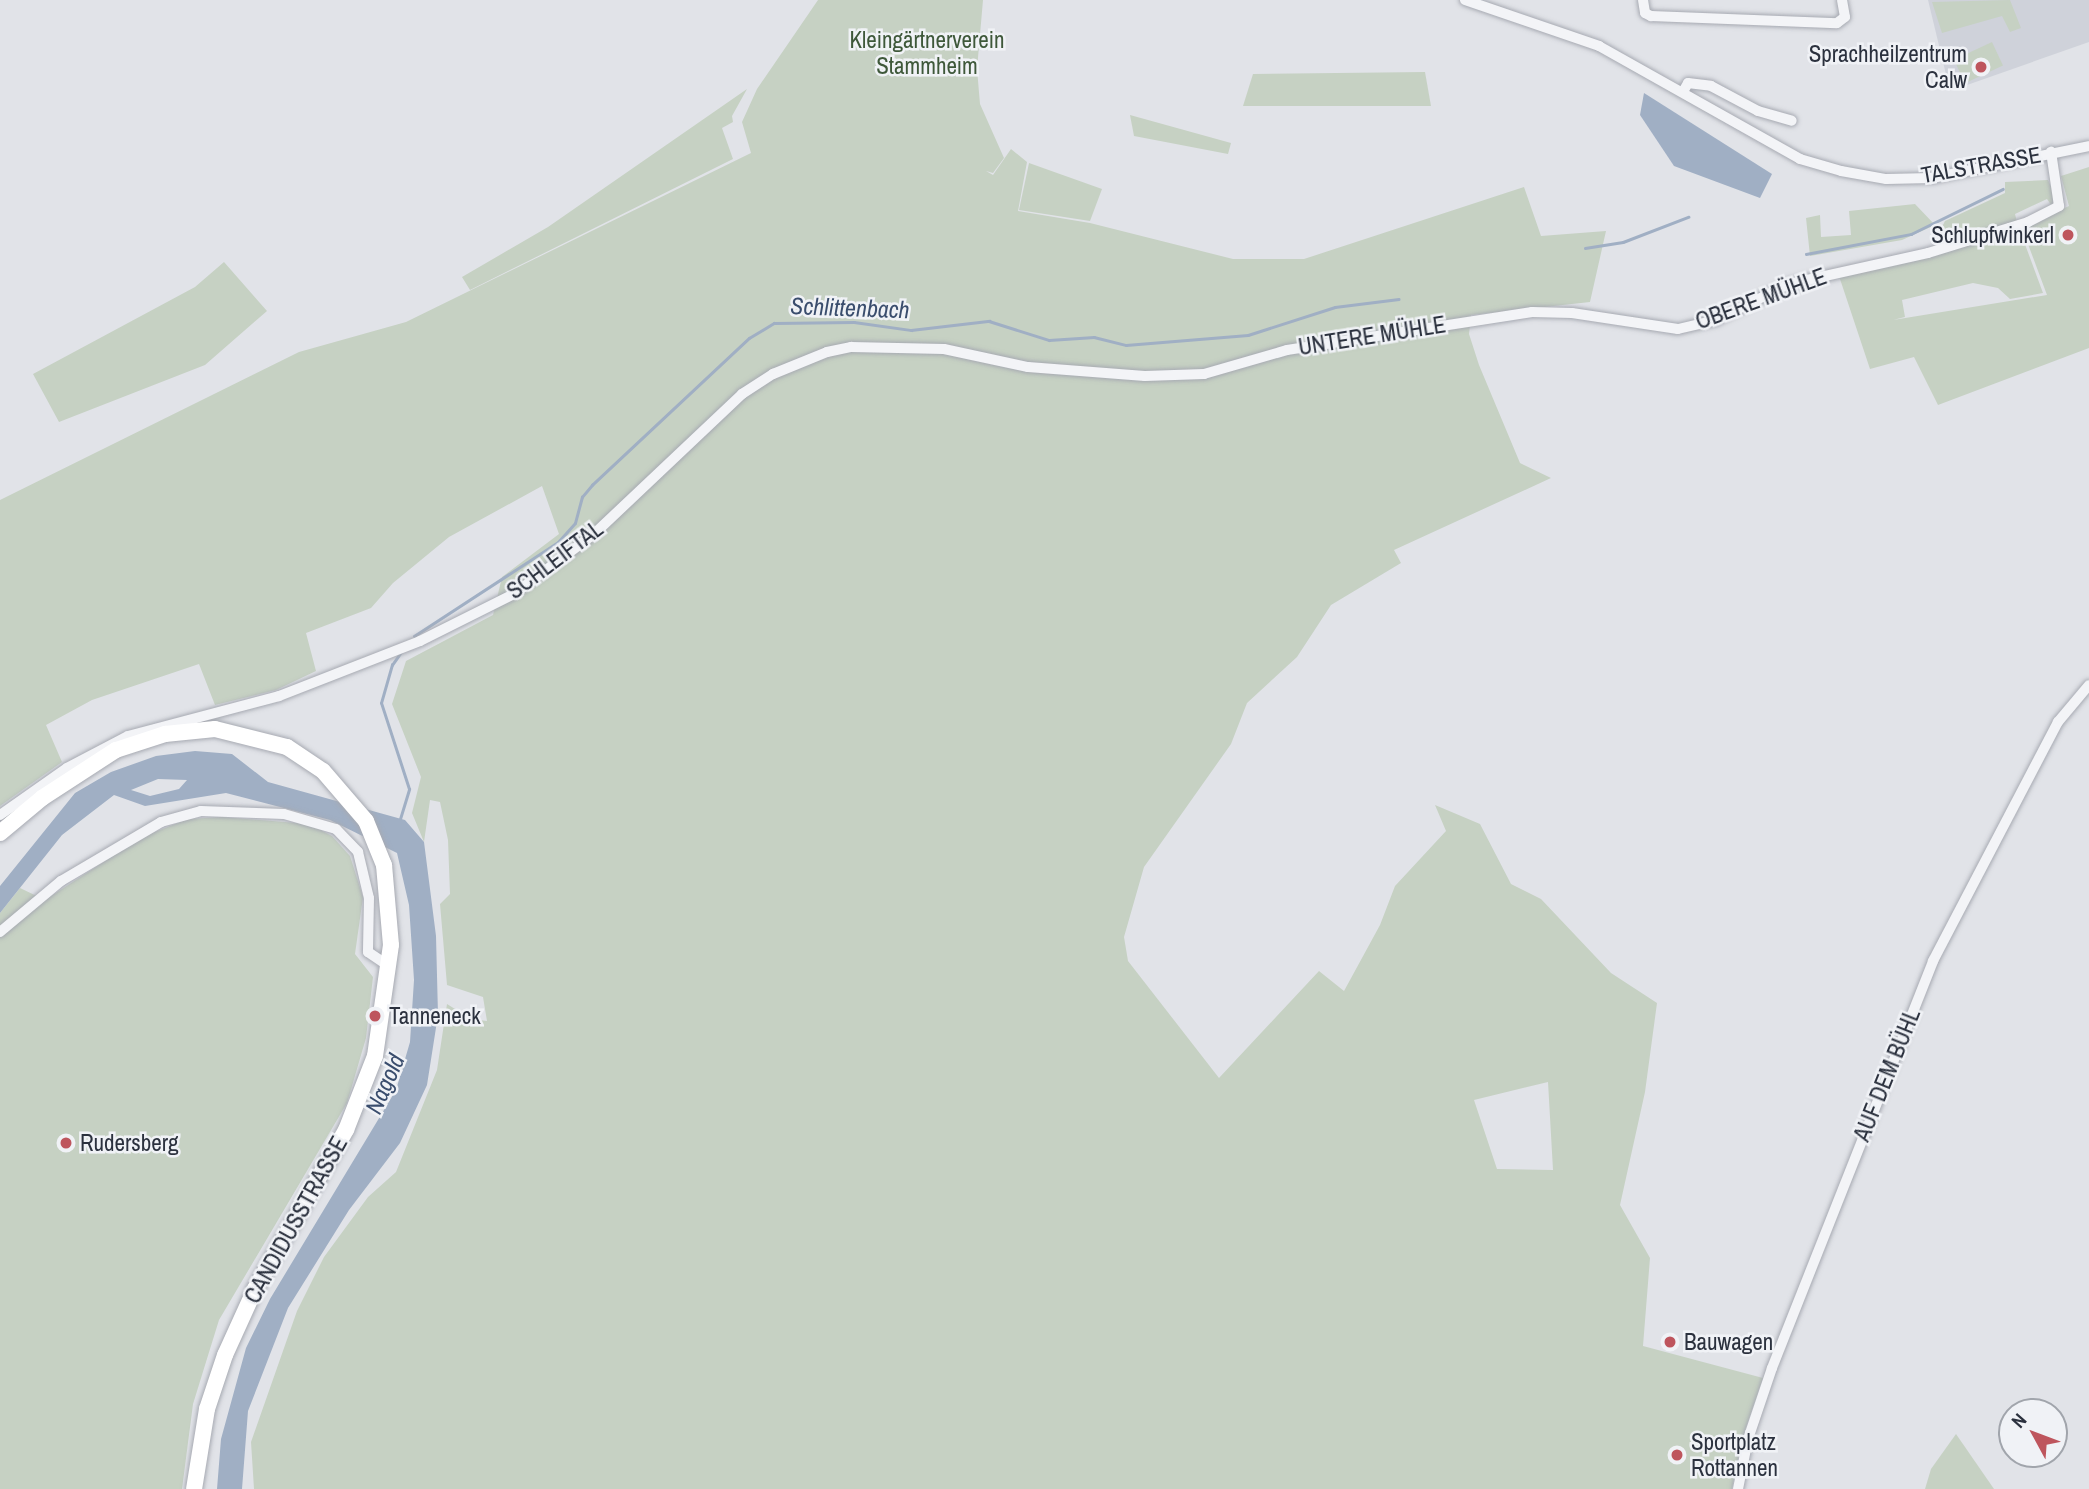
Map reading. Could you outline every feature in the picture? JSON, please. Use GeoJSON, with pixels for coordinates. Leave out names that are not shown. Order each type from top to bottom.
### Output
{"type":"FeatureCollection","features":[{"type":"Feature","properties":{"kind":"main road","name":"CANDIDUSSTRASSE"},"geometry":{"type":"LineString","coordinates":[[0,833],[90,765],[142,740],[215,729],[287,747],[323,771],[352,802],[384,865],[391,918],[389,966],[375,1056],[362,1094],[229,1345],[207,1409],[194,1489]]}},
{"type":"Feature","properties":{"kind":"street","name":"TALSTRASSE"},"geometry":{"type":"LineString","coordinates":[[1465,0],[1599,46],[1684,90],[1800,159],[1886,179],[1932,178],[2089,146]]}},
{"type":"Feature","properties":{"kind":"street"},"geometry":{"type":"LineString","coordinates":[[1643,0],[1645,13],[1651,16],[1842,22],[1842,0]]}},
{"type":"Feature","properties":{"kind":"street"},"geometry":{"type":"LineString","coordinates":[[1684,90],[1688,83],[1710,86],[1758,111],[1792,121]]}},
{"type":"Feature","properties":{"kind":"street","name":"OBERE MÜHLE"},"geometry":{"type":"LineString","coordinates":[[1650,326],[1678,329],[1716,320],[1789,284],[1928,253],[2028,222],[2059,206],[2051,152]]}},
{"type":"Feature","properties":{"kind":"street","name":"UNTERE MÜHLE"},"geometry":{"type":"LineString","coordinates":[[1096,372],[1203,374],[1287,350],[1532,312],[1612,318],[1650,326]]}},
{"type":"Feature","properties":{"kind":"street","name":"SCHLEIFTAL"},"geometry":{"type":"LineString","coordinates":[[0,815],[67,768],[128,736],[279,696],[421,641],[514,594],[560,561],[742,394],[797,362],[851,347],[912,347],[968,353],[1028,367],[1096,372]]}},
{"type":"Feature","properties":{"kind":"street","name":"AUF DEM BÜHL"},"geometry":{"type":"LineString","coordinates":[[1738,1489],[1748,1439],[1772,1368],[1933,961],[2058,722],[2089,685]]}},
{"type":"Feature","properties":{"kind":"street"},"geometry":{"type":"LineString","coordinates":[[0,932],[61,881],[161,822],[201,811],[284,814],[336,829],[358,852],[369,898],[368,952],[389,966]]}},
{"type":"Feature","properties":{"kind":"shaded area","name":"Sprachheilzentrum Calw"},"geometry":{"type":"Polygon","coordinates":[[[1928,0],[2089,0],[2089,42],[1950,91],[1928,0]]]}},
{"type":"Feature","properties":{"kind":"green space","name":"Kleingärtnerverein Stammheim"},"geometry":{"type":"Polygon","coordinates":[[[818,0],[983,0],[977,69],[980,104],[1004,158],[993,173],[986,171],[993,175],[1011,149],[1027,162],[1018,211],[1090,223],[1233,259],[1304,259],[1524,187],[1541,236],[1606,231],[1590,302],[1471,315],[1469,334],[1479,365],[1520,463],[1551,478],[1394,550],[1401,563],[1331,605],[1297,657],[1247,703],[1231,744],[1144,867],[1124,937],[1128,961],[1219,1078],[1319,971],[1344,991],[1380,925],[1395,886],[1446,831],[1435,805],[1480,824],[1511,884],[1541,899],[1611,973],[1657,1003],[1645,1092],[1620,1205],[1650,1258],[1643,1346],[1763,1378],[1742,1439],[1732,1489],[254,1489],[251,1442],[297,1311],[324,1257],[368,1197],[396,1172],[437,1070],[447,1004],[471,1019],[487,1021],[483,997],[447,985],[440,904],[450,894],[448,840],[440,802],[430,800],[424,842],[412,813],[421,777],[392,704],[406,661],[493,615],[502,577],[559,534],[542,486],[449,537],[393,583],[371,608],[306,633],[316,671],[276,690],[215,705],[199,664],[92,700],[46,725],[62,762],[0,806],[0,500],[299,352],[406,322],[751,153],[742,122],[757,89],[818,0]],[[1548,1082],[1474,1100],[1497,1169],[1553,1170],[1548,1082]]]}},
{"type":"Feature","properties":{"kind":"green space"},"geometry":{"type":"Polygon","coordinates":[[[2010,0],[2021,28],[2010,32],[2002,16],[1942,33],[1932,2],[2010,0]]]}},
{"type":"Feature","properties":{"kind":"green space"},"geometry":{"type":"Polygon","coordinates":[[[1992,42],[2003,66],[1965,83],[1954,60],[1992,42]]]}},
{"type":"Feature","properties":{"kind":"green space"},"geometry":{"type":"Polygon","coordinates":[[[1425,72],[1431,106],[1243,106],[1253,74],[1425,72]]]}},
{"type":"Feature","properties":{"kind":"green space"},"geometry":{"type":"Polygon","coordinates":[[[747,89],[732,116],[733,122],[722,128],[733,159],[470,290],[462,277],[548,227],[747,89]]]}},
{"type":"Feature","properties":{"kind":"green space"},"geometry":{"type":"Polygon","coordinates":[[[1130,115],[1231,143],[1228,154],[1134,136],[1130,115]]]}},
{"type":"Feature","properties":{"kind":"green space"},"geometry":{"type":"Polygon","coordinates":[[[1029,163],[1102,189],[1090,221],[1019,210],[1029,163]]]}},
{"type":"Feature","properties":{"kind":"green space"},"geometry":{"type":"Polygon","coordinates":[[[2089,167],[2089,348],[1938,405],[1914,357],[1870,369],[1838,273],[2019,228],[2043,293],[2010,299],[1998,288],[1973,283],[1902,300],[1905,317],[1893,320],[2047,295],[2022,228],[2069,206],[2061,176],[2089,167]]]}},
{"type":"Feature","properties":{"kind":"green space"},"geometry":{"type":"Polygon","coordinates":[[[2048,180],[2056,198],[2052,206],[2047,199],[2015,214],[2017,222],[1963,241],[1942,227],[1945,221],[2005,193],[2005,182],[2048,180]]]}},
{"type":"Feature","properties":{"kind":"green space"},"geometry":{"type":"Polygon","coordinates":[[[1915,204],[1935,225],[1902,240],[1810,256],[1806,218],[1820,215],[1821,237],[1851,235],[1849,211],[1915,204]]]}},
{"type":"Feature","properties":{"kind":"green space"},"geometry":{"type":"Polygon","coordinates":[[[224,262],[267,311],[205,365],[59,422],[33,374],[195,287],[224,262]]]}},
{"type":"Feature","properties":{"kind":"green space"},"geometry":{"type":"Polygon","coordinates":[[[222,817],[309,824],[332,836],[350,856],[363,897],[355,954],[373,977],[366,1038],[347,1103],[219,1320],[193,1404],[182,1489],[0,1489],[0,913],[20,888],[45,900],[142,837],[188,819],[222,817]]]}},
{"type":"Feature","properties":{"kind":"green space"},"geometry":{"type":"Polygon","coordinates":[[[1956,1434],[1994,1489],[1925,1489],[1931,1469],[1956,1434]]]}},
{"type":"Feature","properties":{"kind":"water"},"geometry":{"type":"Polygon","coordinates":[[[1644,93],[1772,174],[1760,198],[1674,166],[1640,115],[1644,93]]]}},
{"type":"Feature","properties":{"kind":"water"},"geometry":{"type":"Polygon","coordinates":[[[195,751],[232,754],[268,782],[405,820],[424,842],[436,936],[438,1015],[427,1085],[400,1143],[349,1210],[288,1308],[248,1411],[242,1489],[217,1489],[221,1439],[246,1348],[270,1299],[396,1090],[410,1042],[414,980],[409,905],[397,853],[330,820],[226,793],[145,806],[114,795],[62,835],[0,913],[0,886],[75,793],[111,772],[156,756],[195,751]],[[158,779],[131,790],[150,796],[179,789],[187,780],[158,779]]]}},
{"type":"Feature","properties":{"kind":"waterway","name":"Schlittenbach"},"geometry":{"type":"LineString","coordinates":[[1806,254],[1911,234],[2003,189]]}},
{"type":"Feature","properties":{"kind":"waterway","name":"Schlittenbach"},"geometry":{"type":"LineString","coordinates":[[1585,248],[1623,242],[1688,217]]}},
{"type":"Feature","properties":{"kind":"waterway","name":"Schlittenbach"},"geometry":{"type":"LineString","coordinates":[[414,636],[558,542],[575,523],[582,497],[592,485],[749,338],[774,323],[854,322],[911,330],[989,321],[1049,340],[1094,337],[1126,345],[1248,335],[1335,307],[1398,299]]}},
{"type":"Feature","properties":{"kind":"waterway","name":"Schlittenbach"},"geometry":{"type":"LineString","coordinates":[[400,819],[409,789],[381,703],[392,665],[401,652]]}},
{"type":"Feature","properties":{"kind":"place","name":"Sprachheilzentrum Calw"},"geometry":{"type":"Point","coordinates":[1981,67]}},
{"type":"Feature","properties":{"kind":"place","name":"Schlupfwinkerl"},"geometry":{"type":"Point","coordinates":[2068,235]}},
{"type":"Feature","properties":{"kind":"place","name":"Tanneneck"},"geometry":{"type":"Point","coordinates":[375,1016]}},
{"type":"Feature","properties":{"kind":"place","name":"Rudersberg"},"geometry":{"type":"Point","coordinates":[66,1143]}},
{"type":"Feature","properties":{"kind":"place","name":"Bauwagen"},"geometry":{"type":"Point","coordinates":[1670,1342]}},
{"type":"Feature","properties":{"kind":"place","name":"Sportplatz Rottannen"},"geometry":{"type":"Point","coordinates":[1677,1455]}},
{"type":"Feature","properties":{"kind":"water label","name":"Nagold"},"geometry":{"type":"Point","coordinates":[385,1084]}}]}
